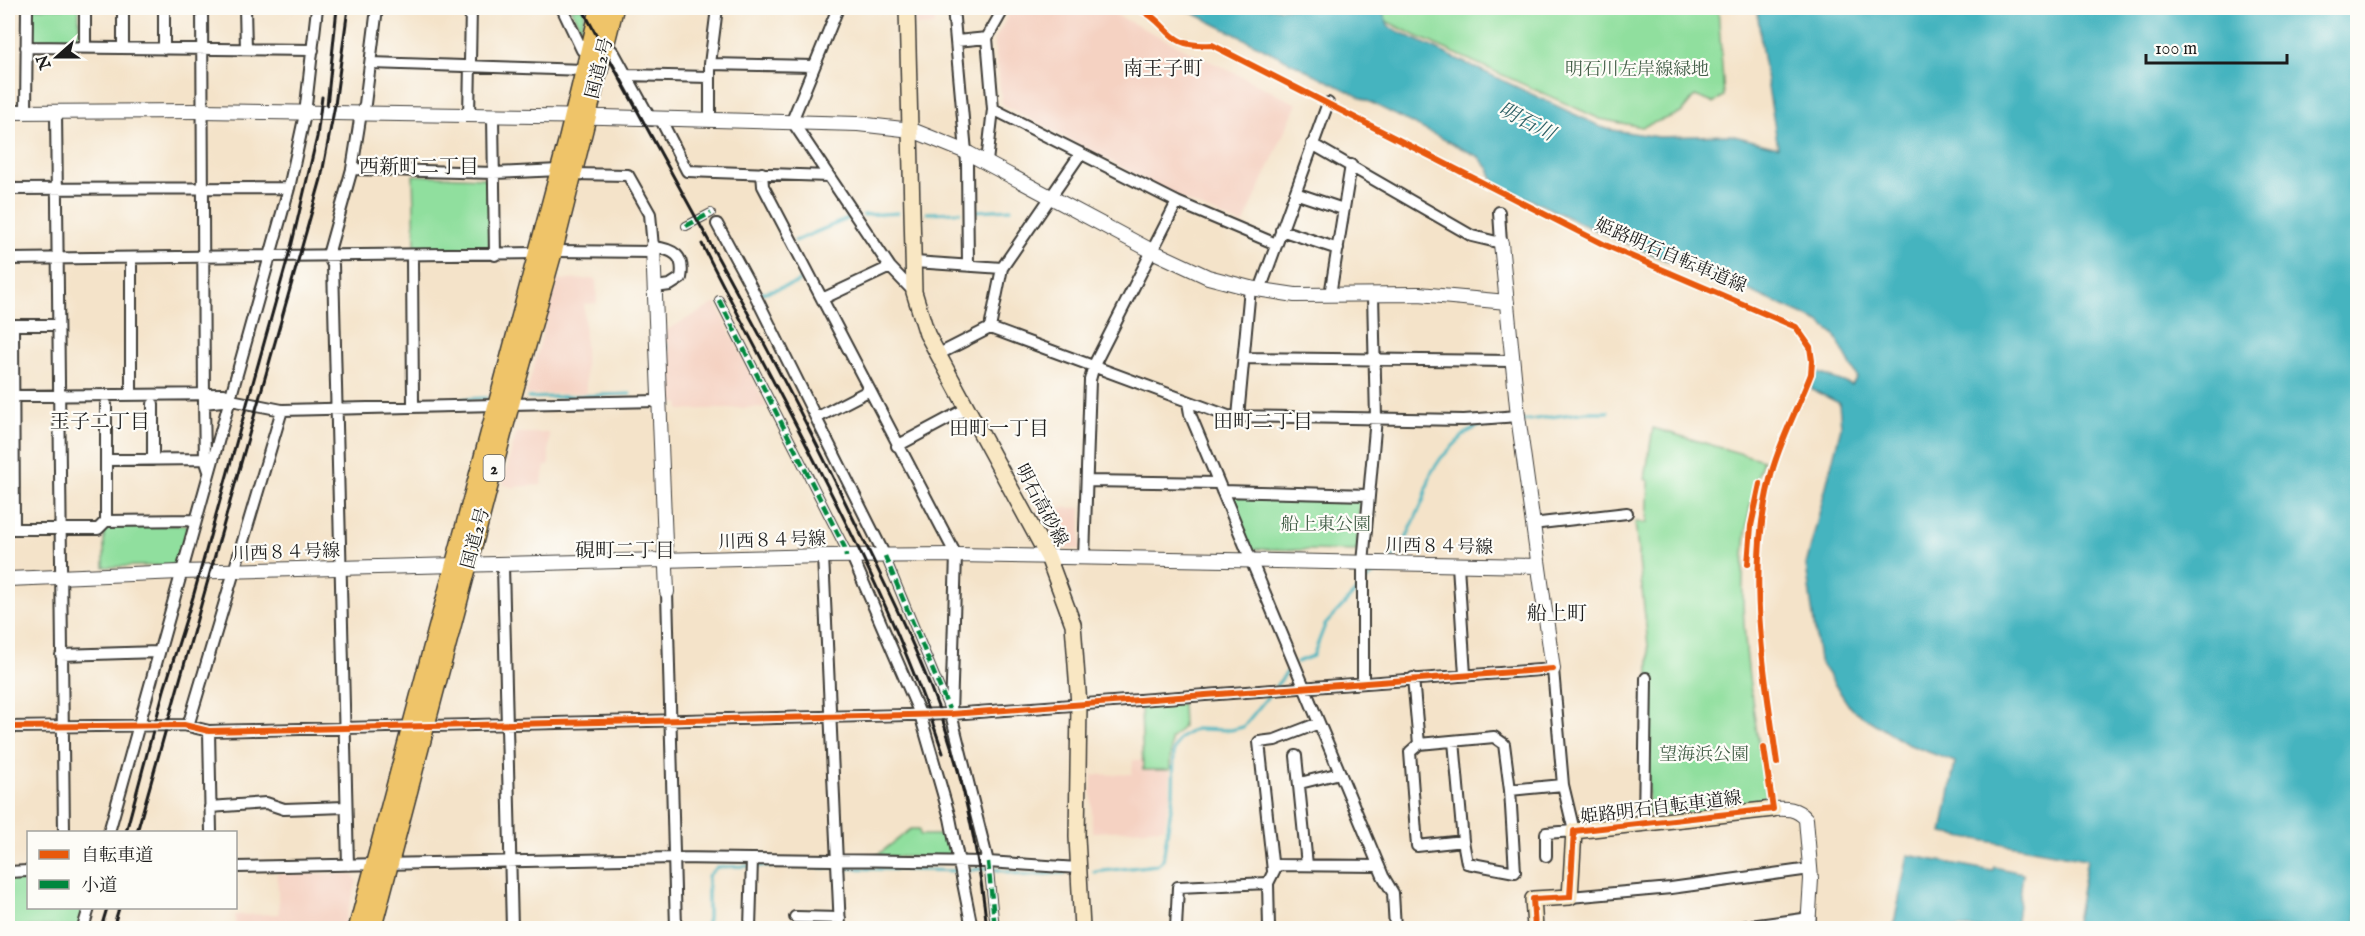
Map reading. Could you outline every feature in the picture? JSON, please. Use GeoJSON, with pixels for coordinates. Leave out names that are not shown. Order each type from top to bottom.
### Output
{"type":"FeatureCollection","features":[{"type":"Feature","properties":{"kind":"highway","name":"国道2号"},"geometry":{"type":"LineString","coordinates":[[580,117],[586,62],[600,8]]}},
{"type":"Feature","properties":{"kind":"highway","name":"国道2号"},"geometry":{"type":"LineString","coordinates":[[372,928],[383,864],[503,404],[580,117],[605,44],[614,8]]}},
{"type":"Feature","properties":{"kind":"highway","name":"国道2号"},"geometry":{"type":"LineString","coordinates":[[358,928],[383,864]]}},
{"type":"Feature","properties":{"kind":"main road","name":"明石高砂線"},"geometry":{"type":"LineString","coordinates":[[907,8],[912,130],[914,292],[921,321],[1048,557],[1073,624],[1079,705],[1077,837],[1082,928]]}},
{"type":"Feature","properties":{"kind":"main road","name":"姫路明石自転車道線"},"geometry":{"type":"LineString","coordinates":[[1570,897],[1574,831],[1773,809]]}},
{"type":"Feature","properties":{"kind":"main road"},"geometry":{"type":"LineString","coordinates":[[1535,928],[1533,899],[1570,897]]}},
{"type":"Feature","properties":{"kind":"street"},"geometry":{"type":"LineString","coordinates":[[26,112],[27,8]]}},
{"type":"Feature","properties":{"kind":"street"},"geometry":{"type":"LineString","coordinates":[[85,8],[85,47]]}},
{"type":"Feature","properties":{"kind":"street"},"geometry":{"type":"LineString","coordinates":[[123,8],[123,48]]}},
{"type":"Feature","properties":{"kind":"street"},"geometry":{"type":"LineString","coordinates":[[164,8],[164,49]]}},
{"type":"Feature","properties":{"kind":"street"},"geometry":{"type":"LineString","coordinates":[[202,8],[205,459],[210,472]]}},
{"type":"Feature","properties":{"kind":"street"},"geometry":{"type":"LineString","coordinates":[[245,8],[246,49]]}},
{"type":"Feature","properties":{"kind":"street"},"geometry":{"type":"LineString","coordinates":[[109,831],[289,188],[305,114],[317,8]]}},
{"type":"Feature","properties":{"kind":"street"},"geometry":{"type":"LineString","coordinates":[[348,865],[338,407],[333,265],[328,255],[352,169],[361,114],[365,104],[377,8]]}},
{"type":"Feature","properties":{"kind":"street"},"geometry":{"type":"LineString","coordinates":[[469,116],[471,8]]}},
{"type":"Feature","properties":{"kind":"street"},"geometry":{"type":"LineString","coordinates":[[371,63],[469,67],[586,62],[562,8]]}},
{"type":"Feature","properties":{"kind":"street"},"geometry":{"type":"LineString","coordinates":[[710,120],[709,76],[717,8]]}},
{"type":"Feature","properties":{"kind":"street"},"geometry":{"type":"LineString","coordinates":[[953,8],[964,151],[968,266]]}},
{"type":"Feature","properties":{"kind":"street"},"geometry":{"type":"LineString","coordinates":[[987,162],[993,109],[987,38],[1004,8]]}},
{"type":"Feature","properties":{"kind":"street"},"geometry":{"type":"LineString","coordinates":[[792,121],[834,9]]}},
{"type":"Feature","properties":{"kind":"street"},"geometry":{"type":"LineString","coordinates":[[957,41],[987,38]]}},
{"type":"Feature","properties":{"kind":"street"},"geometry":{"type":"LineString","coordinates":[[605,44],[614,53],[687,171],[828,176]]}},
{"type":"Feature","properties":{"kind":"street"},"geometry":{"type":"LineString","coordinates":[[26,47],[313,50]]}},
{"type":"Feature","properties":{"kind":"street"},"geometry":{"type":"LineString","coordinates":[[710,64],[813,66]]}},
{"type":"Feature","properties":{"kind":"street"},"geometry":{"type":"LineString","coordinates":[[627,75],[709,76]]}},
{"type":"Feature","properties":{"kind":"street"},"geometry":{"type":"LineString","coordinates":[[1238,417],[1244,358],[1255,289],[1276,244],[1328,103]]}},
{"type":"Feature","properties":{"kind":"street"},"geometry":{"type":"LineString","coordinates":[[993,109],[1177,202],[1276,244]]}},
{"type":"Feature","properties":{"kind":"street"},"geometry":{"type":"LineString","coordinates":[[8,112],[202,111],[792,121],[858,124],[912,130],[987,162],[1152,251],[1208,277],[1255,289],[1295,295],[1419,294],[1507,302]]}},
{"type":"Feature","properties":{"kind":"street"},"geometry":{"type":"LineString","coordinates":[[56,112],[59,577],[64,831]]}},
{"type":"Feature","properties":{"kind":"street"},"geometry":{"type":"LineString","coordinates":[[493,116],[495,255]]}},
{"type":"Feature","properties":{"kind":"street"},"geometry":{"type":"LineString","coordinates":[[792,121],[890,267],[914,292]]}},
{"type":"Feature","properties":{"kind":"street"},"geometry":{"type":"LineString","coordinates":[[1312,144],[1472,236],[1501,243]]}},
{"type":"Feature","properties":{"kind":"street"},"geometry":{"type":"LineString","coordinates":[[990,328],[1002,268],[1081,153]]}},
{"type":"Feature","properties":{"kind":"street"},"geometry":{"type":"LineString","coordinates":[[1330,295],[1351,165]]}},
{"type":"Feature","properties":{"kind":"street"},"geometry":{"type":"LineString","coordinates":[[352,169],[628,175],[650,214],[654,249],[667,592],[676,928]]}},
{"type":"Feature","properties":{"kind":"street"},"geometry":{"type":"LineString","coordinates":[[762,173],[762,186],[956,555],[951,714]]}},
{"type":"Feature","properties":{"kind":"street"},"geometry":{"type":"LineString","coordinates":[[8,189],[289,188]]}},
{"type":"Feature","properties":{"kind":"street"},"geometry":{"type":"LineString","coordinates":[[1296,193],[1343,209]]}},
{"type":"Feature","properties":{"kind":"street"},"geometry":{"type":"LineString","coordinates":[[1084,558],[1088,481],[1089,380],[1094,365],[1177,202]]}},
{"type":"Feature","properties":{"kind":"street"},"geometry":{"type":"LineString","coordinates":[[1499,212],[1518,416],[1553,669],[1563,785],[1574,831],[1546,833],[1546,856]]}},
{"type":"Feature","properties":{"kind":"street"},"geometry":{"type":"LineString","coordinates":[[691,222],[711,213]]}},
{"type":"Feature","properties":{"kind":"street"},"geometry":{"type":"LineString","coordinates":[[717,224],[750,285],[885,556],[951,714],[988,862],[995,928]]}},
{"type":"Feature","properties":{"kind":"street"},"geometry":{"type":"LineString","coordinates":[[1281,230],[1338,249]]}},
{"type":"Feature","properties":{"kind":"street"},"geometry":{"type":"LineString","coordinates":[[8,260],[495,255],[670,248],[680,257],[683,268],[681,278],[670,285],[655,286]]}},
{"type":"Feature","properties":{"kind":"street"},"geometry":{"type":"LineString","coordinates":[[412,256],[413,405]]}},
{"type":"Feature","properties":{"kind":"street"},"geometry":{"type":"LineString","coordinates":[[131,259],[131,394]]}},
{"type":"Feature","properties":{"kind":"street"},"geometry":{"type":"LineString","coordinates":[[915,262],[1002,268]]}},
{"type":"Feature","properties":{"kind":"street"},"geometry":{"type":"LineString","coordinates":[[822,299],[890,267]]}},
{"type":"Feature","properties":{"kind":"street"},"geometry":{"type":"LineString","coordinates":[[1363,682],[1377,563],[1368,495],[1376,418],[1373,295]]}},
{"type":"Feature","properties":{"kind":"street"},"geometry":{"type":"LineString","coordinates":[[719,300],[849,556],[920,714],[950,819],[972,928]]}},
{"type":"Feature","properties":{"kind":"street"},"geometry":{"type":"LineString","coordinates":[[57,325],[10,325],[11,529],[98,529],[106,521],[196,520]]}},
{"type":"Feature","properties":{"kind":"street"},"geometry":{"type":"LineString","coordinates":[[939,354],[990,328],[1228,416],[1464,420],[1518,416]]}},
{"type":"Feature","properties":{"kind":"street"},"geometry":{"type":"LineString","coordinates":[[1244,358],[1513,361]]}},
{"type":"Feature","properties":{"kind":"street"},"geometry":{"type":"LineString","coordinates":[[816,418],[868,391]]}},
{"type":"Feature","properties":{"kind":"street"},"geometry":{"type":"LineString","coordinates":[[10,396],[131,394],[231,400],[282,410],[413,405],[658,401]]}},
{"type":"Feature","properties":{"kind":"street"},"geometry":{"type":"LineString","coordinates":[[1188,402],[1190,414],[1220,487],[1379,866],[1393,893],[1395,928]]}},
{"type":"Feature","properties":{"kind":"street"},"geometry":{"type":"LineString","coordinates":[[153,404],[153,459]]}},
{"type":"Feature","properties":{"kind":"street"},"geometry":{"type":"LineString","coordinates":[[106,405],[106,521]]}},
{"type":"Feature","properties":{"kind":"street"},"geometry":{"type":"LineString","coordinates":[[897,446],[968,408]]}},
{"type":"Feature","properties":{"kind":"street"},"geometry":{"type":"LineString","coordinates":[[188,726],[282,410]]}},
{"type":"Feature","properties":{"kind":"street"},"geometry":{"type":"LineString","coordinates":[[106,460],[205,459]]}},
{"type":"Feature","properties":{"kind":"street"},"geometry":{"type":"LineString","coordinates":[[1088,481],[1368,495]]}},
{"type":"Feature","properties":{"kind":"street"},"geometry":{"type":"LineString","coordinates":[[1532,524],[1627,513]]}},
{"type":"Feature","properties":{"kind":"street","name":"川西８４号線"},"geometry":{"type":"LineString","coordinates":[[8,579],[180,572],[665,562],[823,556],[956,555],[1538,566]]}},
{"type":"Feature","properties":{"kind":"street"},"geometry":{"type":"LineString","coordinates":[[795,917],[840,923],[840,873],[823,556]]}},
{"type":"Feature","properties":{"kind":"street"},"geometry":{"type":"LineString","coordinates":[[1458,565],[1465,675]]}},
{"type":"Feature","properties":{"kind":"street"},"geometry":{"type":"LineString","coordinates":[[503,566],[512,928]]}},
{"type":"Feature","properties":{"kind":"street"},"geometry":{"type":"LineString","coordinates":[[61,655],[158,652]]}},
{"type":"Feature","properties":{"kind":"street"},"geometry":{"type":"LineString","coordinates":[[8,727],[188,726],[209,731],[420,724],[951,714],[1553,669]]}},
{"type":"Feature","properties":{"kind":"street"},"geometry":{"type":"LineString","coordinates":[[1413,678],[1419,744]]}},
{"type":"Feature","properties":{"kind":"street"},"geometry":{"type":"LineString","coordinates":[[1644,823],[1646,678]]}},
{"type":"Feature","properties":{"kind":"street"},"geometry":{"type":"LineString","coordinates":[[1269,928],[1268,883],[1272,871],[1259,742],[1275,740],[1319,723]]}},
{"type":"Feature","properties":{"kind":"street"},"geometry":{"type":"LineString","coordinates":[[209,731],[211,831]]}},
{"type":"Feature","properties":{"kind":"street"},"geometry":{"type":"LineString","coordinates":[[1454,741],[1467,863],[1515,872],[1510,790],[1504,744],[1494,737],[1419,744],[1410,752],[1417,846],[1463,841]]}},
{"type":"Feature","properties":{"kind":"street"},"geometry":{"type":"LineString","coordinates":[[1296,756],[1307,866]]}},
{"type":"Feature","properties":{"kind":"street"},"geometry":{"type":"LineString","coordinates":[[1300,783],[1340,773]]}},
{"type":"Feature","properties":{"kind":"street"},"geometry":{"type":"LineString","coordinates":[[1510,790],[1563,785]]}},
{"type":"Feature","properties":{"kind":"street"},"geometry":{"type":"LineString","coordinates":[[210,807],[266,803],[284,809],[346,807]]}},
{"type":"Feature","properties":{"kind":"street"},"geometry":{"type":"LineString","coordinates":[[1735,928],[1809,923],[1810,869],[1806,819],[1801,812],[1787,808],[1773,809]]}},
{"type":"Feature","properties":{"kind":"street"},"geometry":{"type":"LineString","coordinates":[[237,867],[674,858],[988,862],[1078,868]]}},
{"type":"Feature","properties":{"kind":"street"},"geometry":{"type":"LineString","coordinates":[[750,928],[752,859]]}},
{"type":"Feature","properties":{"kind":"street"},"geometry":{"type":"LineString","coordinates":[[1272,871],[1278,865],[1379,866]]}},
{"type":"Feature","properties":{"kind":"street"},"geometry":{"type":"LineString","coordinates":[[1570,897],[1671,888],[1810,869]]}},
{"type":"Feature","properties":{"kind":"street"},"geometry":{"type":"LineString","coordinates":[[8,872],[27,871]]}},
{"type":"Feature","properties":{"kind":"street"},"geometry":{"type":"LineString","coordinates":[[1176,928],[1178,887],[1268,883]]}},
{"type":"Feature","properties":{"kind":"street"},"geometry":{"type":"LineString","coordinates":[[83,928],[89,909]]}},
{"type":"Feature","properties":{"kind":"shaded area"},"geometry":{"type":"Polygon","coordinates":[[[914,8],[950,8],[950,13],[935,14],[935,25],[916,26],[914,8]]]}},
{"type":"Feature","properties":{"kind":"shaded area"},"geometry":{"type":"Polygon","coordinates":[[[1012,8],[1102,8],[1297,104],[1243,225],[1181,199],[1002,104],[994,41],[1012,8]]]}},
{"type":"Feature","properties":{"kind":"shaded area"},"geometry":{"type":"Polygon","coordinates":[[[596,279],[597,303],[584,304],[586,393],[526,395],[557,280],[596,279]]]}},
{"type":"Feature","properties":{"kind":"shaded area"},"geometry":{"type":"Polygon","coordinates":[[[716,303],[767,407],[680,410],[679,403],[668,404],[667,392],[670,387],[667,344],[663,344],[663,332],[716,303]]]}},
{"type":"Feature","properties":{"kind":"shaded area"},"geometry":{"type":"Polygon","coordinates":[[[516,433],[549,433],[549,466],[545,466],[541,485],[512,487],[503,484],[516,433]]]}},
{"type":"Feature","properties":{"kind":"shaded area"},"geometry":{"type":"Polygon","coordinates":[[[1036,507],[1081,508],[1080,549],[1065,549],[1055,543],[1036,507]]]}},
{"type":"Feature","properties":{"kind":"shaded area"},"geometry":{"type":"Polygon","coordinates":[[[1133,760],[1143,760],[1144,770],[1170,770],[1170,794],[1164,828],[1092,832],[1092,775],[1132,774],[1133,760]]]}},
{"type":"Feature","properties":{"kind":"shaded area"},"geometry":{"type":"Polygon","coordinates":[[[277,873],[353,874],[357,881],[343,928],[235,928],[235,915],[279,914],[277,873]]]}},
{"type":"Feature","properties":{"kind":"green space"},"geometry":{"type":"Polygon","coordinates":[[[31,8],[79,8],[79,39],[75,44],[33,42],[30,38],[31,8]]]}},
{"type":"Feature","properties":{"kind":"green space"},"geometry":{"type":"Polygon","coordinates":[[[570,8],[586,8],[581,29],[570,8]]]}},
{"type":"Feature","properties":{"kind":"green space","name":"明石川左岸線緑地"},"geometry":{"type":"Polygon","coordinates":[[[1360,8],[1587,8],[1641,12],[1641,8],[1718,8],[1724,96],[1713,103],[1695,96],[1681,113],[1642,127],[1600,119],[1360,8]]]}},
{"type":"Feature","properties":{"kind":"green space"},"geometry":{"type":"Polygon","coordinates":[[[413,175],[484,178],[488,182],[490,249],[419,250],[415,247],[413,175]]]}},
{"type":"Feature","properties":{"kind":"green space","name":"望海浜公園"},"geometry":{"type":"Polygon","coordinates":[[[1653,428],[1763,460],[1751,502],[1745,545],[1743,588],[1744,632],[1768,805],[1654,817],[1648,812],[1649,655],[1635,522],[1647,523],[1649,481],[1645,479],[1653,428]]]}},
{"type":"Feature","properties":{"kind":"green space","name":"船上東公園"},"geometry":{"type":"Polygon","coordinates":[[[1234,495],[1356,498],[1360,502],[1357,551],[1249,549],[1228,498],[1234,495]]]}},
{"type":"Feature","properties":{"kind":"green space"},"geometry":{"type":"Polygon","coordinates":[[[188,525],[177,565],[104,567],[104,531],[108,526],[188,525]]]}},
{"type":"Feature","properties":{"kind":"green space"},"geometry":{"type":"Polygon","coordinates":[[[1182,703],[1183,727],[1171,739],[1170,770],[1143,770],[1141,706],[1182,703]]]}},
{"type":"Feature","properties":{"kind":"green space"},"geometry":{"type":"Polygon","coordinates":[[[911,829],[919,829],[920,835],[947,835],[951,855],[946,858],[876,856],[911,829]]]}},
{"type":"Feature","properties":{"kind":"green space"},"geometry":{"type":"Polygon","coordinates":[[[27,875],[27,909],[84,909],[81,924],[8,927],[8,876],[27,875]]]}},
{"type":"Feature","properties":{"kind":"water","name":"明石川"},"geometry":{"type":"Polygon","coordinates":[[[1183,8],[1381,8],[1389,27],[1606,129],[1659,137],[1730,135],[1778,147],[1757,8],[2357,8],[2357,928],[2075,928],[2087,859],[1942,833],[1955,762],[1907,744],[1851,709],[1819,661],[1806,565],[1841,427],[1839,403],[1811,389],[1816,372],[1852,385],[1857,377],[1834,334],[1819,322],[1677,258],[1670,262],[1582,224],[1494,182],[1489,169],[1479,157],[1183,8]]]}},
{"type":"Feature","properties":{"kind":"water"},"geometry":{"type":"Polygon","coordinates":[[[1908,855],[1992,871],[1994,867],[2023,873],[2016,928],[1893,928],[1908,855]]]}},
{"type":"Feature","properties":{"kind":"waterway"},"geometry":{"type":"LineString","coordinates":[[975,211],[1011,209]]}},
{"type":"Feature","properties":{"kind":"waterway"},"geometry":{"type":"LineString","coordinates":[[927,213],[960,212]]}},
{"type":"Feature","properties":{"kind":"waterway"},"geometry":{"type":"LineString","coordinates":[[863,215],[898,213]]}},
{"type":"Feature","properties":{"kind":"waterway"},"geometry":{"type":"LineString","coordinates":[[795,241],[852,217]]}},
{"type":"Feature","properties":{"kind":"waterway"},"geometry":{"type":"LineString","coordinates":[[762,293],[797,283],[802,276],[790,250]]}},
{"type":"Feature","properties":{"kind":"waterway"},"geometry":{"type":"LineString","coordinates":[[666,344],[668,386]]}},
{"type":"Feature","properties":{"kind":"waterway"},"geometry":{"type":"LineString","coordinates":[[528,398],[630,394]]}},
{"type":"Feature","properties":{"kind":"waterway"},"geometry":{"type":"LineString","coordinates":[[461,399],[486,398]]}},
{"type":"Feature","properties":{"kind":"waterway"},"geometry":{"type":"LineString","coordinates":[[1522,421],[1586,412],[1608,412]]}},
{"type":"Feature","properties":{"kind":"waterway"},"geometry":{"type":"LineString","coordinates":[[1391,558],[1400,552],[1424,499],[1431,473],[1441,458],[1466,433],[1479,426],[1515,422]]}},
{"type":"Feature","properties":{"kind":"waterway"},"geometry":{"type":"LineString","coordinates":[[1367,580],[1379,568]]}},
{"type":"Feature","properties":{"kind":"waterway"},"geometry":{"type":"LineString","coordinates":[[1297,662],[1313,656],[1325,625],[1360,587]]}},
{"type":"Feature","properties":{"kind":"waterway"},"geometry":{"type":"LineString","coordinates":[[1276,686],[1292,666]]}},
{"type":"Feature","properties":{"kind":"waterway"},"geometry":{"type":"LineString","coordinates":[[1094,872],[1157,865],[1163,860],[1173,795],[1174,750],[1179,739],[1195,729],[1231,730],[1243,727],[1270,694]]}},
{"type":"Feature","properties":{"kind":"waterway"},"geometry":{"type":"LineString","coordinates":[[705,928],[708,919],[708,876],[717,867],[748,866]]}},
{"type":"Feature","properties":{"kind":"waterway"},"geometry":{"type":"LineString","coordinates":[[755,866],[962,871],[989,868],[1024,875],[1065,873]]}},
{"type":"Feature","properties":{"kind":"railway"},"geometry":{"type":"LineString","coordinates":[[327,106],[337,8]]}},
{"type":"Feature","properties":{"kind":"railway"},"geometry":{"type":"LineString","coordinates":[[137,831],[321,179],[335,105],[348,8]]}},
{"type":"Feature","properties":{"kind":"railway"},"geometry":{"type":"LineString","coordinates":[[582,8],[717,255],[816,443],[911,641],[941,715],[959,775],[979,867],[987,928]]}},
{"type":"Feature","properties":{"kind":"railway"},"geometry":{"type":"LineString","coordinates":[[126,831],[164,690],[193,597],[292,243],[317,137],[322,97]]}},
{"type":"Feature","properties":{"kind":"railway"},"geometry":{"type":"LineString","coordinates":[[702,244],[863,558],[919,687],[943,753]]}},
{"type":"Feature","properties":{"kind":"railway"},"geometry":{"type":"LineString","coordinates":[[101,928],[107,909]]}},
{"type":"Feature","properties":{"kind":"railway"},"geometry":{"type":"LineString","coordinates":[[113,928],[119,909]]}},
{"type":"Feature","properties":{"kind":"marked path"},"geometry":{"type":"LineString","coordinates":[[686,226],[711,213]]}},
{"type":"Feature","properties":{"kind":"marked path"},"geometry":{"type":"LineString","coordinates":[[719,300],[845,548],[846,557]]}},
{"type":"Feature","properties":{"kind":"marked path"},"geometry":{"type":"LineString","coordinates":[[885,556],[951,714]]}},
{"type":"Feature","properties":{"kind":"marked path"},"geometry":{"type":"LineString","coordinates":[[988,862],[995,928]]}},
{"type":"Feature","properties":{"kind":"cycle path"},"geometry":{"type":"LineString","coordinates":[[1138,8],[1185,43],[1212,45],[1605,245],[1796,327],[1810,347],[1811,374],[1773,468],[1765,505],[1758,578],[1762,652],[1777,763]]}},
{"type":"Feature","properties":{"kind":"cycle path"},"geometry":{"type":"LineString","coordinates":[[1748,564],[1751,526],[1760,484]]}},
{"type":"Feature","properties":{"kind":"cycle path"},"geometry":{"type":"LineString","coordinates":[[8,727],[184,725],[209,731],[951,714],[1553,669]]}},
{"type":"Feature","properties":{"kind":"cycle path"},"geometry":{"type":"LineString","coordinates":[[1535,928],[1533,899],[1570,897],[1574,831],[1773,809],[1764,748]]}},
{"type":"Feature","properties":{"kind":"district","name":"南王子町"},"geometry":{"type":"Point","coordinates":[1163,68]}},
{"type":"Feature","properties":{"kind":"district","name":"西新町二丁目"},"geometry":{"type":"Point","coordinates":[419,166]}},
{"type":"Feature","properties":{"kind":"district","name":"王子二丁目"},"geometry":{"type":"Point","coordinates":[100,421]}},
{"type":"Feature","properties":{"kind":"district","name":"田町二丁目"},"geometry":{"type":"Point","coordinates":[1263,421]}},
{"type":"Feature","properties":{"kind":"district","name":"田町一丁目"},"geometry":{"type":"Point","coordinates":[999,428]}},
{"type":"Feature","properties":{"kind":"district","name":"硯町二丁目"},"geometry":{"type":"Point","coordinates":[625,550]}},
{"type":"Feature","properties":{"kind":"district","name":"船上町"},"geometry":{"type":"Point","coordinates":[1557,613]}}]}
